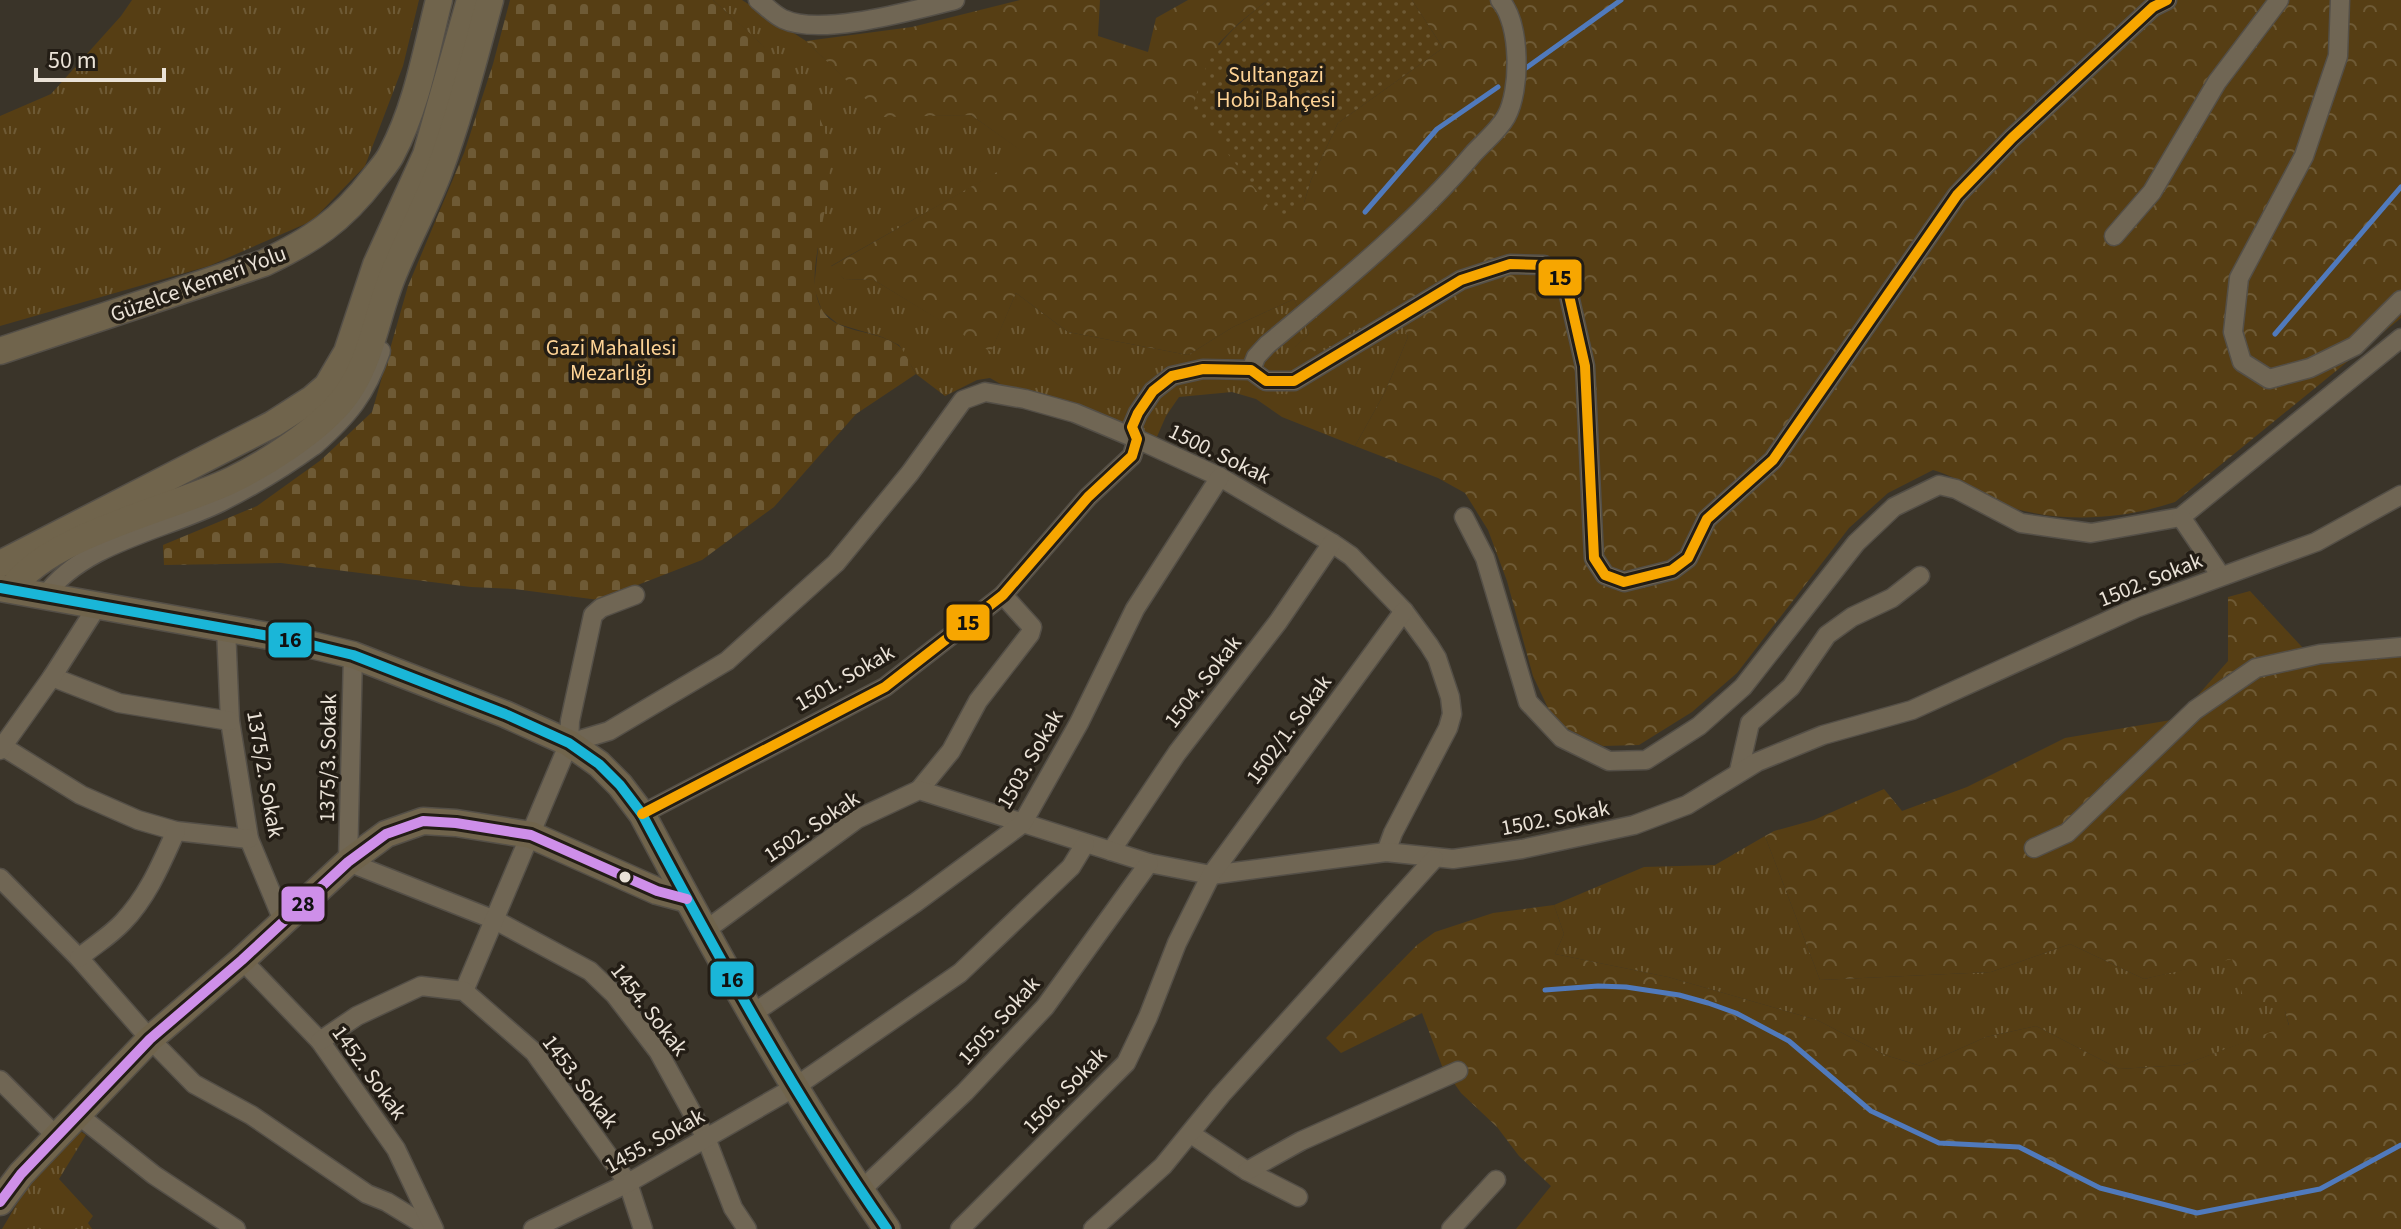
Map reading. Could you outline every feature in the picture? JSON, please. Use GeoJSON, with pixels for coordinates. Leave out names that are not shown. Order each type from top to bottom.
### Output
{"type":"FeatureCollection","features":[{"type":"Feature","properties":{"kind":"street","name":"Güzelce Kemeri Yolu"},"geometry":{"type":"LineString","coordinates":[[0,351],[264,263],[301,246],[328,228],[364,191],[392,154],[416,94],[439,0]]}},
{"type":"Feature","properties":{"kind":"street"},"geometry":{"type":"LineString","coordinates":[[0,564],[273,424],[327,386],[347,352],[376,265],[426,155],[470,0]]}},
{"type":"Feature","properties":{"kind":"street"},"geometry":{"type":"LineString","coordinates":[[45,596],[55,581],[69,569],[118,544],[220,502],[306,442],[340,403],[358,378],[390,281],[437,177],[460,110],[490,0]]}},
{"type":"Feature","properties":{"kind":"street"},"geometry":{"type":"LineString","coordinates":[[758,0],[783,19],[817,25],[887,16],[955,0]]}},
{"type":"Feature","properties":{"kind":"street"},"geometry":{"type":"LineString","coordinates":[[1251,370],[1256,357],[1267,345],[1356,271],[1452,179],[1505,119],[1515,97],[1516,69],[1513,30],[1506,7],[1500,0]]}},
{"type":"Feature","properties":{"kind":"street"},"geometry":{"type":"LineString","coordinates":[[1137,439],[1132,427],[1138,413],[1153,391],[1172,376],[1203,369],[1251,370],[1266,381],[1294,381],[1461,280],[1510,264],[1544,265],[1566,282],[1585,366],[1594,558],[1605,575],[1624,582],[1672,570],[1688,558],[1707,519],[1773,460],[1957,195],[2153,7],[2167,0]]}},
{"type":"Feature","properties":{"kind":"street"},"geometry":{"type":"LineString","coordinates":[[2114,236],[2152,192],[2217,82],[2279,0]]}},
{"type":"Feature","properties":{"kind":"street"},"geometry":{"type":"LineString","coordinates":[[2340,0],[2338,56],[2304,156],[2239,278],[2233,332],[2242,362],[2269,379],[2310,368],[2355,346],[2401,300]]}},
{"type":"Feature","properties":{"kind":"street"},"geometry":{"type":"LineString","coordinates":[[1464,517],[1485,558],[1528,702],[1562,738],[1609,761],[1646,760],[1699,726],[1743,687],[1856,543],[1894,507],[1939,485],[1956,489],[2021,523],[2091,533],[2181,517],[2401,338]]}},
{"type":"Feature","properties":{"kind":"street","name":"1500. Sokak"},"geometry":{"type":"LineString","coordinates":[[569,743],[609,731],[727,661],[836,563],[910,473],[963,400],[985,392],[1075,413],[1220,477],[1351,556],[1404,611],[1437,658],[1450,697],[1452,714],[1448,728],[1386,852]]}},
{"type":"Feature","properties":{"kind":"street"},"geometry":{"type":"LineString","coordinates":[[273,424],[306,442]]}},
{"type":"Feature","properties":{"kind":"street","name":"1501. Sokak"},"geometry":{"type":"LineString","coordinates":[[642,814],[885,687],[1003,595],[1088,497],[1132,456],[1137,439]]}},
{"type":"Feature","properties":{"kind":"street"},"geometry":{"type":"LineString","coordinates":[[6,588],[50,555],[233,479],[306,442]]}},
{"type":"Feature","properties":{"kind":"street","name":"1503. Sokak"},"geometry":{"type":"LineString","coordinates":[[752,1014],[915,903],[1022,824],[1079,723],[1135,609],[1220,477]]}},
{"type":"Feature","properties":{"kind":"street","name":"1502. Sokak"},"geometry":{"type":"LineString","coordinates":[[706,930],[857,819],[919,790],[1149,863],[1211,875],[1386,852],[1453,859],[1522,849],[1634,825],[1687,805],[1739,771],[1823,735],[1912,710],[2136,608],[2316,542],[2401,495]]}},
{"type":"Feature","properties":{"kind":"street"},"geometry":{"type":"LineString","coordinates":[[2181,517],[2221,576]]}},
{"type":"Feature","properties":{"kind":"street","name":"1504. Sokak"},"geometry":{"type":"LineString","coordinates":[[1111,851],[1177,753],[1278,622],[1332,543]]}},
{"type":"Feature","properties":{"kind":"street"},"geometry":{"type":"LineString","coordinates":[[1750,723],[1791,687],[1827,635],[1852,617],[1892,598],[1920,576]]}},
{"type":"Feature","properties":{"kind":"street"},"geometry":{"type":"LineString","coordinates":[[6,588],[291,640],[353,655],[505,714],[569,743],[599,764],[642,814],[795,1087],[887,1229]]}},
{"type":"Feature","properties":{"kind":"street"},"geometry":{"type":"LineString","coordinates":[[320,1041],[357,1016],[421,986],[464,991],[569,743],[570,721],[593,615],[601,608],[635,595]]}},
{"type":"Feature","properties":{"kind":"street"},"geometry":{"type":"LineString","coordinates":[[919,790],[951,751],[978,701],[1030,634],[1032,627],[1003,595]]}},
{"type":"Feature","properties":{"kind":"street"},"geometry":{"type":"LineString","coordinates":[[98,605],[52,677],[1,747],[81,795],[138,820],[176,831],[249,839]]}},
{"type":"Feature","properties":{"kind":"street","name":"1502/1. Sokak"},"geometry":{"type":"LineString","coordinates":[[1211,875],[1404,611]]}},
{"type":"Feature","properties":{"kind":"street","name":"1375/2. Sokak"},"geometry":{"type":"LineString","coordinates":[[226,628],[230,721],[249,839],[284,923]]}},
{"type":"Feature","properties":{"kind":"street"},"geometry":{"type":"LineString","coordinates":[[2034,848],[2067,833],[2195,710],[2256,668],[2320,654],[2401,647]]}},
{"type":"Feature","properties":{"kind":"street","name":"1375/3. Sokak"},"geometry":{"type":"LineString","coordinates":[[348,862],[353,655]]}},
{"type":"Feature","properties":{"kind":"street"},"geometry":{"type":"LineString","coordinates":[[52,677],[119,703],[230,721]]}},
{"type":"Feature","properties":{"kind":"street"},"geometry":{"type":"LineString","coordinates":[[1739,771],[1750,723],[1743,687]]}},
{"type":"Feature","properties":{"kind":"street"},"geometry":{"type":"LineString","coordinates":[[0,1202],[21,1174],[150,1039],[284,923],[348,862],[386,834],[423,821],[531,835],[657,891],[687,899]]}},
{"type":"Feature","properties":{"kind":"street"},"geometry":{"type":"LineString","coordinates":[[79,958],[121,924],[141,901],[176,831]]}},
{"type":"Feature","properties":{"kind":"street","name":"1455. Sokak"},"geometry":{"type":"LineString","coordinates":[[533,1229],[628,1183],[795,1087],[960,973],[1071,867],[1085,844]]}},
{"type":"Feature","properties":{"kind":"street"},"geometry":{"type":"LineString","coordinates":[[1103,1226],[1163,1166],[1221,1095],[1434,859]]}},
{"type":"Feature","properties":{"kind":"street","name":"1454. Sokak"},"geometry":{"type":"LineString","coordinates":[[348,862],[495,920],[590,971],[615,995],[658,1051],[706,1138],[733,1208],[747,1229]]}},
{"type":"Feature","properties":{"kind":"street","name":"1505. Sokak"},"geometry":{"type":"LineString","coordinates":[[860,1191],[965,1092],[1045,1007],[1149,863]]}},
{"type":"Feature","properties":{"kind":"street","name":"1506. Sokak"},"geometry":{"type":"LineString","coordinates":[[960,1229],[1126,1063],[1177,943],[1211,875]]}},
{"type":"Feature","properties":{"kind":"street"},"geometry":{"type":"LineString","coordinates":[[0,878],[79,958],[194,1084],[251,1115],[367,1194],[433,1229]]}},
{"type":"Feature","properties":{"kind":"street","name":"1452. Sokak"},"geometry":{"type":"LineString","coordinates":[[242,960],[320,1041],[396,1149],[413,1179],[433,1229]]}},
{"type":"Feature","properties":{"kind":"street","name":"1453. Sokak"},"geometry":{"type":"LineString","coordinates":[[464,991],[534,1052],[628,1183],[643,1229]]}},
{"type":"Feature","properties":{"kind":"street"},"geometry":{"type":"LineString","coordinates":[[1247,1171],[1314,1135],[1458,1071]]}},
{"type":"Feature","properties":{"kind":"street"},"geometry":{"type":"LineString","coordinates":[[0,1080],[56,1136]]}},
{"type":"Feature","properties":{"kind":"street"},"geometry":{"type":"LineString","coordinates":[[77,1114],[154,1175],[236,1229]]}},
{"type":"Feature","properties":{"kind":"street"},"geometry":{"type":"LineString","coordinates":[[1191,1134],[1247,1171],[1298,1197]]}},
{"type":"Feature","properties":{"kind":"street"},"geometry":{"type":"LineString","coordinates":[[387,1202],[413,1179]]}},
{"type":"Feature","properties":{"kind":"street"},"geometry":{"type":"LineString","coordinates":[[1451,1229],[1496,1180]]}},
{"type":"Feature","properties":{"kind":"green space"},"geometry":{"type":"Polygon","coordinates":[[[132,0],[419,0],[403,66],[365,166],[312,221],[209,266],[0,326],[0,116],[51,94],[132,0]]]}},
{"type":"Feature","properties":{"kind":"green space","name":"Gazi Mahallesi Mezarlığı"},"geometry":{"type":"Polygon","coordinates":[[[510,0],[713,0],[747,31],[801,88],[825,130],[830,162],[829,181],[815,279],[821,308],[827,316],[845,327],[887,339],[899,346],[916,374],[856,414],[774,507],[702,560],[599,600],[281,563],[164,565],[163,545],[257,506],[321,460],[372,412],[408,286],[464,153],[510,0]]]}},
{"type":"Feature","properties":{"kind":"green space"},"geometry":{"type":"Polygon","coordinates":[[[713,0],[742,0],[806,41],[884,116],[971,115],[1028,155],[831,266],[844,279],[874,280],[991,351],[1016,293],[1068,332],[1188,355],[1233,327],[1294,299],[1309,334],[1283,358],[1289,364],[1395,307],[1408,337],[1385,392],[1355,446],[1282,417],[1256,399],[1232,392],[1179,397],[1156,439],[1132,427],[1004,386],[990,378],[977,380],[945,396],[916,374],[899,345],[838,324],[822,311],[814,288],[818,249],[803,91],[760,43],[713,0]]]}},
{"type":"Feature","properties":{"kind":"green space"},"geometry":{"type":"Polygon","coordinates":[[[1020,0],[1100,0],[1098,36],[1148,52],[1156,18],[1188,0],[1268,0],[1218,44],[1304,203],[1311,180],[1338,123],[1443,48],[1412,0],[2401,0],[2401,318],[2175,502],[2116,515],[2056,516],[2016,509],[1933,470],[1888,493],[1849,528],[1737,673],[1692,712],[1639,745],[1603,746],[1555,723],[1533,676],[1507,581],[1488,530],[1465,493],[1438,478],[1355,446],[1385,392],[1408,337],[1395,308],[1289,365],[1282,358],[1309,334],[1294,299],[1233,327],[1188,355],[1068,332],[1016,293],[991,352],[874,280],[844,279],[830,267],[1027,155],[971,115],[884,117],[806,41],[912,27],[1020,0]]]}},
{"type":"Feature","properties":{"kind":"green space","name":"Sultangazi Hobi Bahçesi"},"geometry":{"type":"Polygon","coordinates":[[[1268,0],[1412,0],[1443,48],[1338,123],[1311,180],[1304,203],[1281,222],[1193,109],[1204,73],[1218,46],[1268,0]]]}},
{"type":"Feature","properties":{"kind":"green space"},"geometry":{"type":"Polygon","coordinates":[[[2250,591],[2315,661],[2401,652],[2401,1229],[1516,1229],[1551,1186],[1461,1093],[1442,1066],[1422,1013],[1341,1053],[1326,1038],[1417,945],[1435,932],[1493,913],[1554,905],[1564,934],[1555,954],[1668,977],[1817,1020],[1885,1055],[1921,1066],[1986,1037],[2036,1026],[2119,1069],[2183,1065],[2289,1025],[2285,1011],[2244,1000],[2232,959],[2144,979],[2070,944],[1991,972],[1820,980],[1765,836],[1814,820],[1884,789],[1902,811],[1967,787],[2065,738],[2177,719],[2228,661],[2228,597],[2250,591]]]}},
{"type":"Feature","properties":{"kind":"green space"},"geometry":{"type":"Polygon","coordinates":[[[1765,836],[1820,980],[1991,972],[2070,944],[2144,979],[2232,958],[2285,1011],[2289,1026],[2183,1065],[2119,1069],[2036,1026],[1986,1037],[1921,1066],[1885,1055],[1817,1020],[1668,977],[1555,954],[1564,934],[1554,905],[1644,867],[1715,865],[1765,836]]]}},
{"type":"Feature","properties":{"kind":"green space"},"geometry":{"type":"Polygon","coordinates":[[[74,1127],[86,1135],[59,1179],[93,1216],[88,1223],[92,1229],[2,1229],[24,1192],[74,1127]]]}},
{"type":"Feature","properties":{"kind":"waterway"},"geometry":{"type":"LineString","coordinates":[[1526,68],[1621,0]]}},
{"type":"Feature","properties":{"kind":"waterway"},"geometry":{"type":"LineString","coordinates":[[1365,212],[1437,129],[1498,87]]}},
{"type":"Feature","properties":{"kind":"waterway"},"geometry":{"type":"LineString","coordinates":[[2275,334],[2401,187]]}},
{"type":"Feature","properties":{"kind":"waterway"},"geometry":{"type":"LineString","coordinates":[[1545,990],[1626,987],[1708,1003],[1736,1013],[1789,1041],[1871,1111],[1939,1143],[2019,1147],[2100,1188],[2197,1213],[2320,1189],[2401,1145]]}},
{"type":"Feature","properties":{"kind":"transit line","name":"15"},"geometry":{"type":"LineString","coordinates":[[642,814],[885,687],[1003,595],[1088,497],[1132,456],[1137,439],[1132,427],[1138,413],[1153,391],[1172,376],[1203,369],[1251,370],[1266,381],[1294,381],[1461,280],[1510,264],[1544,265],[1566,282],[1585,366],[1594,558],[1605,575],[1624,582],[1672,570],[1688,558],[1707,519],[1773,460],[1957,195],[2012,138],[2153,7],[2167,0]]}},
{"type":"Feature","properties":{"kind":"transit line","name":"16"},"geometry":{"type":"LineString","coordinates":[[0,588],[291,640],[353,655],[505,714],[569,743],[599,764],[642,814],[758,1025],[820,1128],[887,1229]]}},
{"type":"Feature","properties":{"kind":"transit line","name":"28"},"geometry":{"type":"LineString","coordinates":[[0,1202],[21,1174],[150,1039],[242,960],[348,862],[386,834],[423,821],[531,835],[657,891],[687,899]]}}]}
